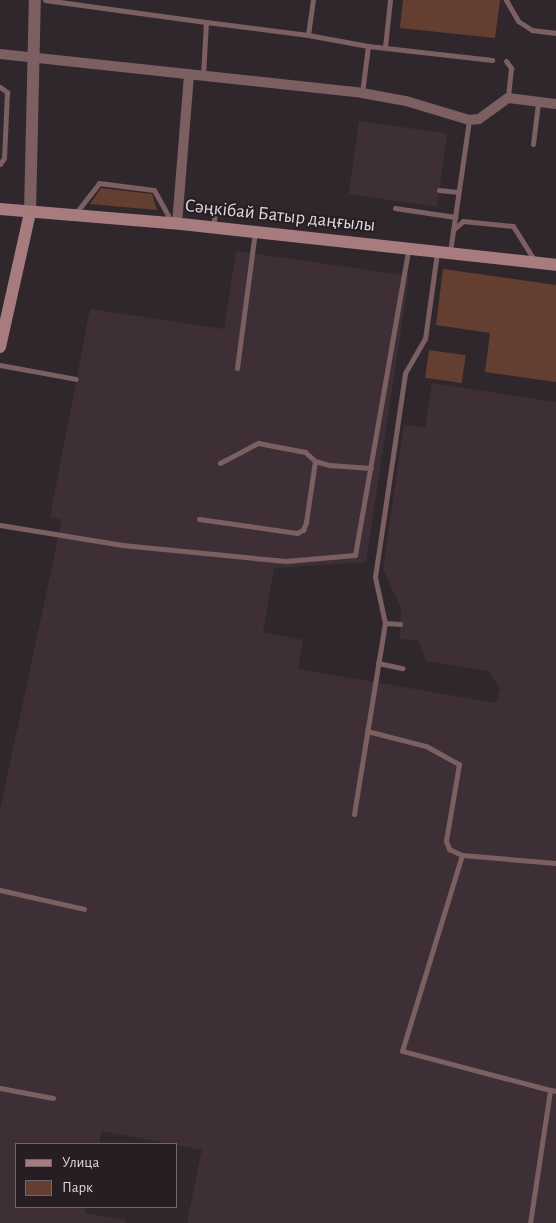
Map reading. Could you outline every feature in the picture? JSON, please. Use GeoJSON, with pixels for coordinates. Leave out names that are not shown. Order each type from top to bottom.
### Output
{"type":"FeatureCollection","features":[{"type":"Feature","properties":{"kind":"main road","name":"Сәңкібай Батыр даңғылы"},"geometry":{"type":"LineString","coordinates":[[0,209],[30,213],[75,214],[174,223],[556,265]]}},
{"type":"Feature","properties":{"kind":"main road"},"geometry":{"type":"LineString","coordinates":[[0,347],[30,213]]}},
{"type":"Feature","properties":{"kind":"street"},"geometry":{"type":"LineString","coordinates":[[30,213],[32,57],[35,0]]}},
{"type":"Feature","properties":{"kind":"street"},"geometry":{"type":"LineString","coordinates":[[0,54],[362,93],[406,101],[469,120],[478,119],[508,98],[556,104]]}},
{"type":"Feature","properties":{"kind":"street"},"geometry":{"type":"LineString","coordinates":[[174,223],[189,74]]}},
{"type":"Feature","properties":{"kind":"lane"},"geometry":{"type":"LineString","coordinates":[[45,0],[308,35],[368,46],[492,60]]}},
{"type":"Feature","properties":{"kind":"lane"},"geometry":{"type":"LineString","coordinates":[[308,35],[313,0]]}},
{"type":"Feature","properties":{"kind":"lane"},"geometry":{"type":"LineString","coordinates":[[385,47],[390,0]]}},
{"type":"Feature","properties":{"kind":"lane"},"geometry":{"type":"LineString","coordinates":[[506,0],[518,21],[532,30],[556,33]]}},
{"type":"Feature","properties":{"kind":"lane"},"geometry":{"type":"LineString","coordinates":[[203,76],[206,22]]}},
{"type":"Feature","properties":{"kind":"lane"},"geometry":{"type":"LineString","coordinates":[[362,93],[368,46]]}},
{"type":"Feature","properties":{"kind":"lane"},"geometry":{"type":"LineString","coordinates":[[506,61],[511,68],[508,98]]}},
{"type":"Feature","properties":{"kind":"lane"},"geometry":{"type":"LineString","coordinates":[[0,87],[7,92],[4,158],[0,164]]}},
{"type":"Feature","properties":{"kind":"lane"},"geometry":{"type":"LineString","coordinates":[[534,144],[538,103]]}},
{"type":"Feature","properties":{"kind":"lane"},"geometry":{"type":"LineString","coordinates":[[354,814],[385,622],[375,577],[405,373],[425,339],[444,252],[453,230],[469,120]]}},
{"type":"Feature","properties":{"kind":"lane"},"geometry":{"type":"LineString","coordinates":[[462,158],[469,159]]}},
{"type":"Feature","properties":{"kind":"lane"},"geometry":{"type":"LineString","coordinates":[[75,214],[99,183],[154,190],[174,223]]}},
{"type":"Feature","properties":{"kind":"lane"},"geometry":{"type":"LineString","coordinates":[[439,190],[458,192]]}},
{"type":"Feature","properties":{"kind":"lane"},"geometry":{"type":"LineString","coordinates":[[395,208],[455,217]]}},
{"type":"Feature","properties":{"kind":"lane"},"geometry":{"type":"LineString","coordinates":[[212,228],[215,212]]}},
{"type":"Feature","properties":{"kind":"lane"},"geometry":{"type":"LineString","coordinates":[[453,230],[463,221],[513,226],[536,263]]}},
{"type":"Feature","properties":{"kind":"lane"},"geometry":{"type":"LineString","coordinates":[[237,368],[255,232]]}},
{"type":"Feature","properties":{"kind":"lane"},"geometry":{"type":"LineString","coordinates":[[0,525],[122,545],[286,561],[354,556],[371,468],[408,248]]}},
{"type":"Feature","properties":{"kind":"lane"},"geometry":{"type":"LineString","coordinates":[[0,365],[76,379]]}},
{"type":"Feature","properties":{"kind":"lane"},"geometry":{"type":"LineString","coordinates":[[220,463],[258,443],[305,452],[315,461],[329,465],[371,468]]}},
{"type":"Feature","properties":{"kind":"lane"},"geometry":{"type":"LineString","coordinates":[[199,519],[297,533],[303,530],[315,461]]}},
{"type":"Feature","properties":{"kind":"lane"},"geometry":{"type":"LineString","coordinates":[[385,622],[400,624]]}},
{"type":"Feature","properties":{"kind":"lane"},"geometry":{"type":"LineString","coordinates":[[378,663],[402,668]]}},
{"type":"Feature","properties":{"kind":"lane"},"geometry":{"type":"LineString","coordinates":[[367,731],[426,746],[459,764],[446,841],[449,849],[462,855],[556,863]]}},
{"type":"Feature","properties":{"kind":"lane"},"geometry":{"type":"LineString","coordinates":[[462,855],[402,1051],[553,1091],[530,1223]]}},
{"type":"Feature","properties":{"kind":"lane"},"geometry":{"type":"LineString","coordinates":[[0,890],[84,909]]}},
{"type":"Feature","properties":{"kind":"lane"},"geometry":{"type":"LineString","coordinates":[[0,1088],[53,1098]]}},
{"type":"Feature","properties":{"kind":"shaded area"},"geometry":{"type":"Polygon","coordinates":[[[359,121],[447,133],[437,207],[349,194],[359,121]]]}},
{"type":"Feature","properties":{"kind":"shaded area"},"geometry":{"type":"Polygon","coordinates":[[[236,251],[409,276],[366,562],[274,568],[263,632],[303,640],[298,669],[496,703],[500,688],[488,671],[426,661],[419,641],[400,639],[401,608],[383,569],[404,424],[425,428],[432,383],[556,402],[556,1223],[187,1223],[202,1150],[178,1145],[178,1143],[165,1143],[102,1131],[99,1143],[15,1143],[15,1208],[86,1208],[85,1213],[125,1220],[125,1223],[0,1223],[0,810],[62,520],[50,517],[90,309],[224,329],[236,251]]]}},
{"type":"Feature","properties":{"kind":"green space"},"geometry":{"type":"Polygon","coordinates":[[[403,0],[500,0],[495,38],[400,28],[403,0]]]}},
{"type":"Feature","properties":{"kind":"green space"},"geometry":{"type":"Polygon","coordinates":[[[101,188],[152,194],[157,210],[90,204],[101,188]]]}},
{"type":"Feature","properties":{"kind":"green space"},"geometry":{"type":"Polygon","coordinates":[[[443,269],[556,285],[556,382],[485,372],[490,333],[436,325],[443,269]]]}},
{"type":"Feature","properties":{"kind":"green space"},"geometry":{"type":"Polygon","coordinates":[[[429,350],[466,355],[462,383],[425,378],[429,350]]]}}]}
